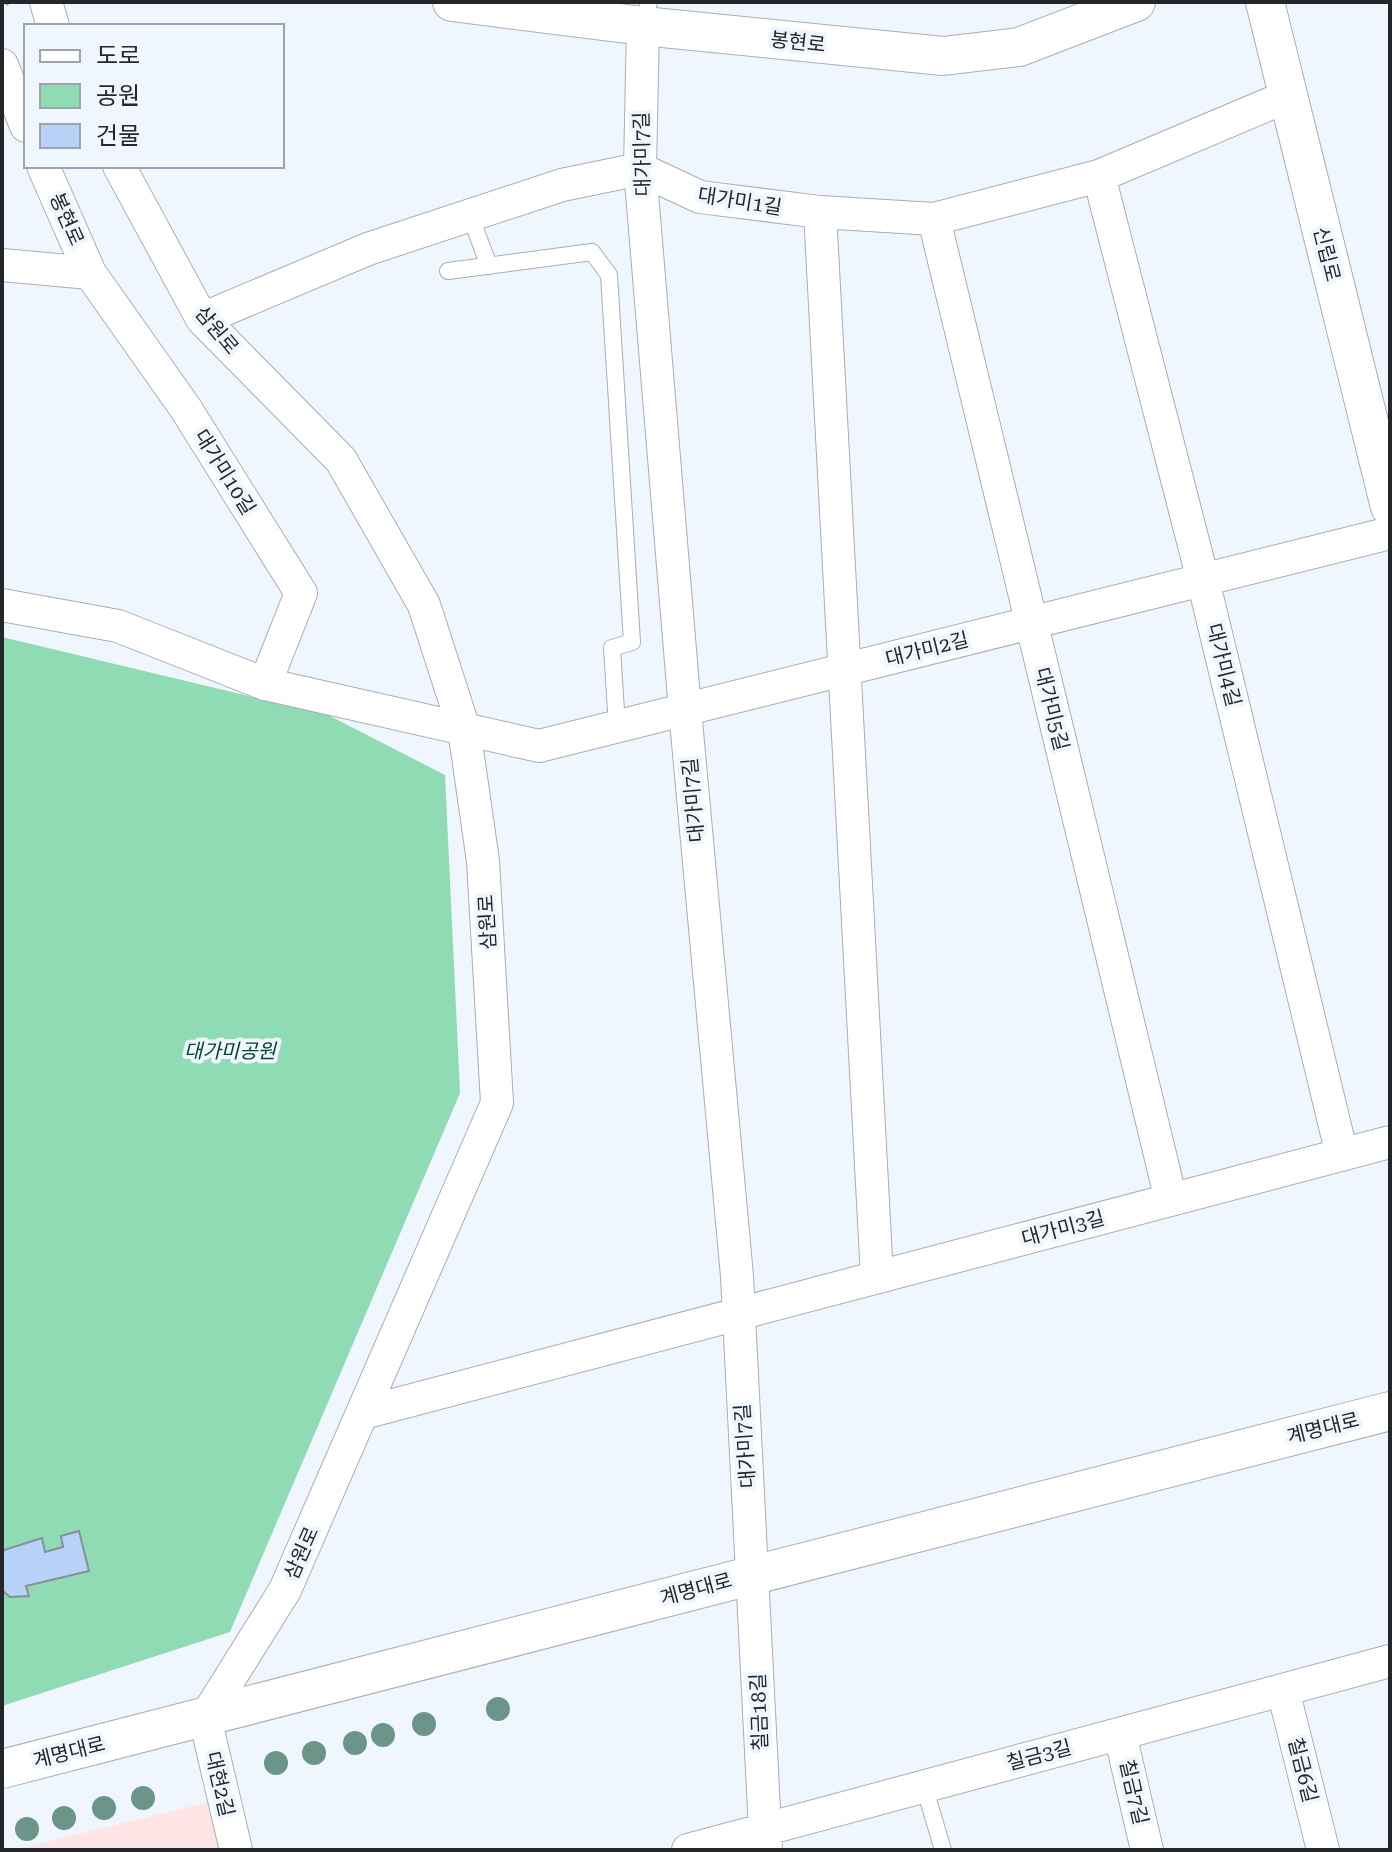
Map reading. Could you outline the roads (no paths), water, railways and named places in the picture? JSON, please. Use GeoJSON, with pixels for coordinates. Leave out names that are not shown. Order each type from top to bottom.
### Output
{"type":"FeatureCollection","features":[{"type":"Feature","properties":{"kind":"street"},"geometry":{"type":"LineString","coordinates":[[46,2],[52,24]]}},
{"type":"Feature","properties":{"kind":"street","name":"봉현로"},"geometry":{"type":"LineString","coordinates":[[452,2],[646,14],[943,56],[1019,47],[1136,2]]}},
{"type":"Feature","properties":{"kind":"street","name":"신립로"},"geometry":{"type":"LineString","coordinates":[[1265,2],[1390,507]]}},
{"type":"Feature","properties":{"kind":"street","name":"대가미7길"},"geometry":{"type":"LineString","coordinates":[[646,14],[640,169],[737,1276],[753,1574]]}},
{"type":"Feature","properties":{"kind":"street"},"geometry":{"type":"LineString","coordinates":[[2,65],[24,121]]}},
{"type":"Feature","properties":{"kind":"street","name":"대가미1길"},"geometry":{"type":"LineString","coordinates":[[640,169],[700,197],[820,212],[934,219],[1099,176],[1288,96]]}},
{"type":"Feature","properties":{"kind":"street","name":"봉현로"},"geometry":{"type":"LineString","coordinates":[[44,168],[90,273]]}},
{"type":"Feature","properties":{"kind":"street","name":"삼원로"},"geometry":{"type":"LineString","coordinates":[[120,168],[202,319],[341,460],[424,605],[464,729],[483,861],[497,1103],[285,1590],[205,1718]]}},
{"type":"Feature","properties":{"kind":"street"},"geometry":{"type":"LineString","coordinates":[[202,319],[368,249],[562,185],[640,169]]}},
{"type":"Feature","properties":{"kind":"street","name":"대가미4길"},"geometry":{"type":"LineString","coordinates":[[1099,176],[1203,580],[1342,1155]]}},
{"type":"Feature","properties":{"kind":"street"},"geometry":{"type":"LineString","coordinates":[[820,212],[877,1277]]}},
{"type":"Feature","properties":{"kind":"street","name":"대가미5길"},"geometry":{"type":"LineString","coordinates":[[934,219],[1171,1200]]}},
{"type":"Feature","properties":{"kind":"street"},"geometry":{"type":"LineString","coordinates":[[2,265],[90,273]]}},
{"type":"Feature","properties":{"kind":"street","name":"대가미10길"},"geometry":{"type":"LineString","coordinates":[[90,273],[186,409],[301,593],[265,684]]}},
{"type":"Feature","properties":{"kind":"street","name":"대가미2길"},"geometry":{"type":"LineString","coordinates":[[464,729],[539,746],[1390,533]]}},
{"type":"Feature","properties":{"kind":"street"},"geometry":{"type":"LineString","coordinates":[[2,605],[118,626],[265,684],[464,729]]}},
{"type":"Feature","properties":{"kind":"street","name":"대가미3길"},"geometry":{"type":"LineString","coordinates":[[363,1413],[1390,1142]]}},
{"type":"Feature","properties":{"kind":"street","name":"계명대로"},"geometry":{"type":"LineString","coordinates":[[2,1769],[1390,1411]]}},
{"type":"Feature","properties":{"kind":"street","name":"칠금18길"},"geometry":{"type":"LineString","coordinates":[[753,1574],[765,1840]]}},
{"type":"Feature","properties":{"kind":"street","name":"칠금3길"},"geometry":{"type":"LineString","coordinates":[[688,1850],[765,1840],[924,1786],[1390,1661]]}},
{"type":"Feature","properties":{"kind":"street","name":"칠금6길"},"geometry":{"type":"LineString","coordinates":[[1283,1690],[1323,1850]]}},
{"type":"Feature","properties":{"kind":"street","name":"대현2길"},"geometry":{"type":"LineString","coordinates":[[205,1718],[236,1850]]}},
{"type":"Feature","properties":{"kind":"street","name":"칠금7길"},"geometry":{"type":"LineString","coordinates":[[1120,1734],[1147,1850]]}},
{"type":"Feature","properties":{"kind":"lane"},"geometry":{"type":"LineString","coordinates":[[470,215],[489,266]]}},
{"type":"Feature","properties":{"kind":"lane"},"geometry":{"type":"LineString","coordinates":[[448,271],[592,252],[609,275],[632,642],[612,648],[617,727]]}},
{"type":"Feature","properties":{"kind":"lane"},"geometry":{"type":"LineString","coordinates":[[924,1786],[943,1850]]}},
{"type":"Feature","properties":{"kind":"park label","name":"대가미공원"},"geometry":{"type":"Point","coordinates":[230,1051]}}]}
